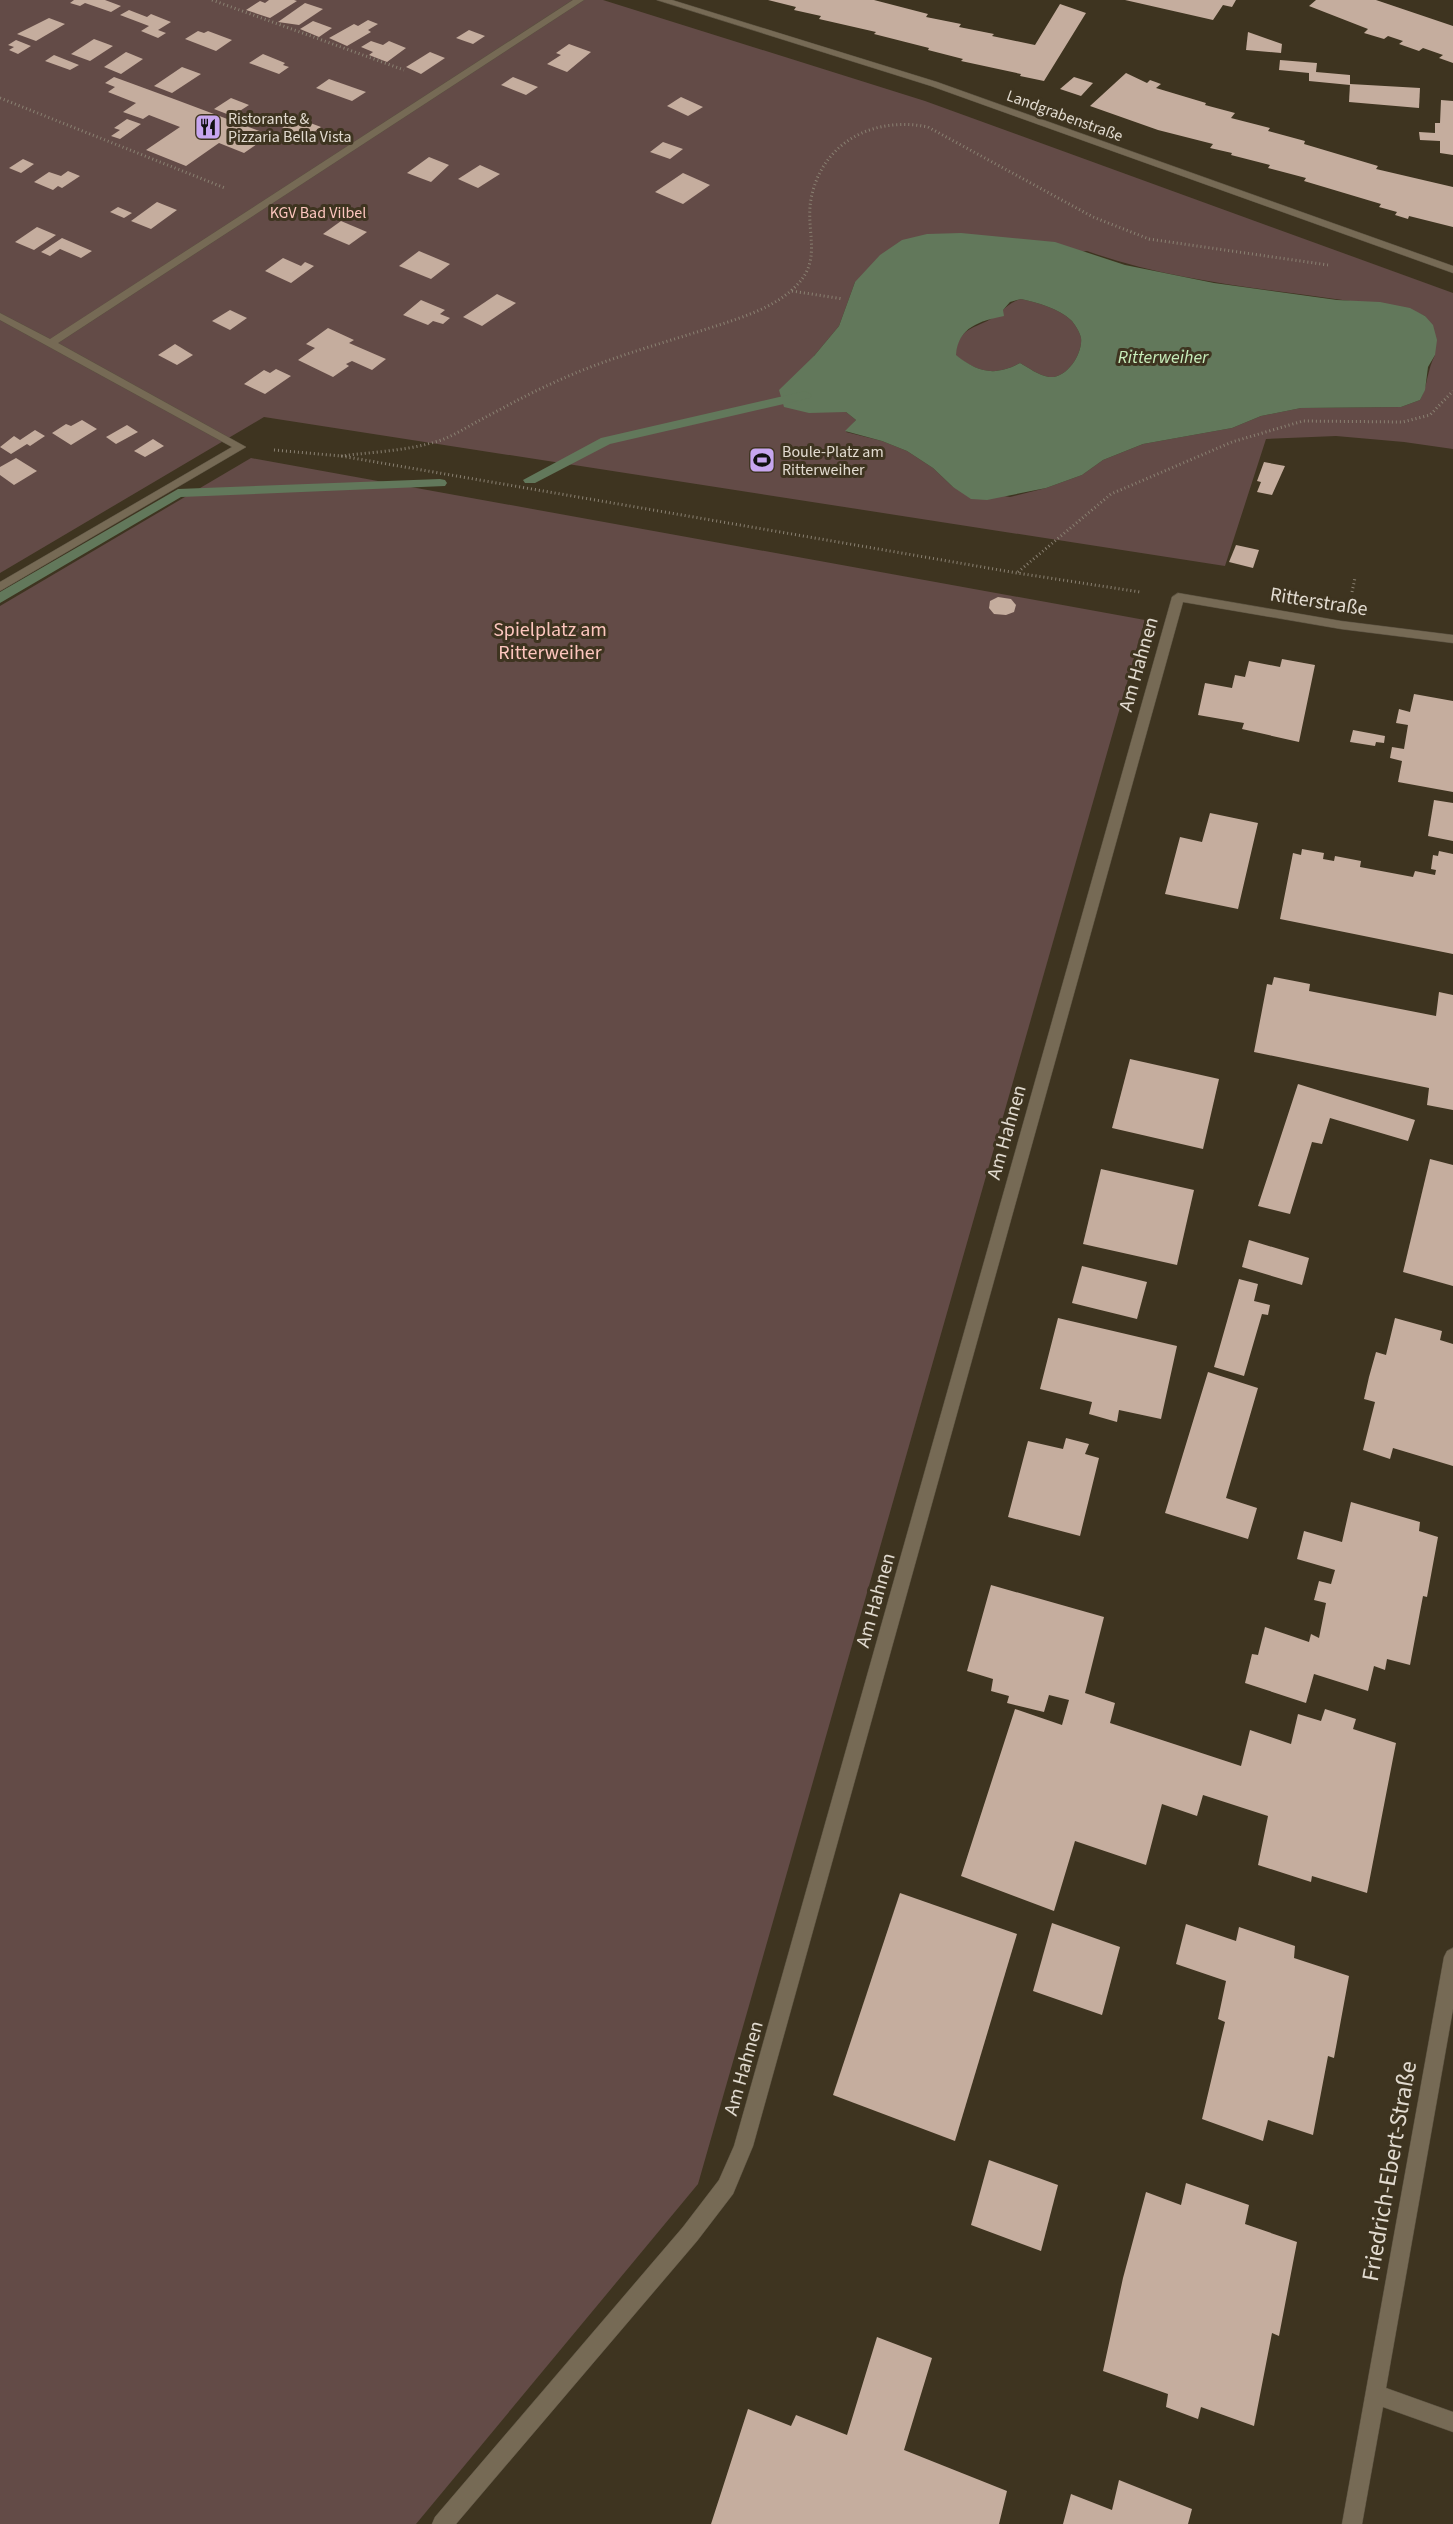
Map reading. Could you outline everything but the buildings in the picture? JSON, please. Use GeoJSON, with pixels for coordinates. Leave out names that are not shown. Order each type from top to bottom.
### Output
{"type":"FeatureCollection","features":[{"type":"Feature","properties":{"kind":"street"},"geometry":{"type":"LineString","coordinates":[[51,343],[579,0]]}},
{"type":"Feature","properties":{"kind":"street","name":"Landgrabenstraße"},"geometry":{"type":"LineString","coordinates":[[662,0],[934,84],[1453,270]]}},
{"type":"Feature","properties":{"kind":"street"},"geometry":{"type":"LineString","coordinates":[[0,316],[240,447]]}},
{"type":"Feature","properties":{"kind":"street"},"geometry":{"type":"LineString","coordinates":[[0,587],[240,447]]}},
{"type":"Feature","properties":{"kind":"street","name":"Ritterstraße"},"geometry":{"type":"LineString","coordinates":[[1178,597],[1341,625],[1453,639]]}},
{"type":"Feature","properties":{"kind":"street","name":"Am Hahnen"},"geometry":{"type":"LineString","coordinates":[[442,2524],[690,2234],[726,2187],[743,2146],[1178,597]]}},
{"type":"Feature","properties":{"kind":"street","name":"Friedrich-Ebert-Straße"},"geometry":{"type":"LineString","coordinates":[[1352,2524],[1453,1957]]}},
{"type":"Feature","properties":{"kind":"street"},"geometry":{"type":"LineString","coordinates":[[1375,2394],[1453,2422]]}},
{"type":"Feature","properties":{"kind":"path"},"geometry":{"type":"LineString","coordinates":[[212,0],[447,86]]}},
{"type":"Feature","properties":{"kind":"path"},"geometry":{"type":"LineString","coordinates":[[0,98],[265,204]]}},
{"type":"Feature","properties":{"kind":"path"},"geometry":{"type":"LineString","coordinates":[[341,456],[436,442],[565,377],[726,322],[764,306],[792,290],[806,273],[811,258],[814,244],[810,220],[811,198],[819,175],[836,153],[858,133],[883,123],[898,122],[928,127],[1093,217],[1149,239],[1330,265]]}},
{"type":"Feature","properties":{"kind":"path"},"geometry":{"type":"LineString","coordinates":[[792,290],[843,298]]}},
{"type":"Feature","properties":{"kind":"path"},"geometry":{"type":"LineString","coordinates":[[1017,573],[1111,494],[1232,442],[1303,422],[1402,422],[1430,415],[1453,391]]}},
{"type":"Feature","properties":{"kind":"path"},"geometry":{"type":"LineString","coordinates":[[240,447],[341,456],[1017,573],[1178,597]]}},
{"type":"Feature","properties":{"kind":"green space","name":"KGV Bad Vilbel"},"geometry":{"type":"Polygon","coordinates":[[[0,0],[603,0],[925,101],[1453,293],[1453,449],[1336,436],[1266,439],[1225,566],[264,417],[0,573],[0,0]],[[1087,251],[855,282],[839,326],[814,356],[831,412],[846,412],[856,420],[846,432],[882,441],[907,451],[933,468],[953,487],[1010,497],[1046,488],[1082,475],[1103,460],[1143,444],[1232,428],[1261,416],[1301,408],[1401,407],[1420,400],[1423,394],[1435,355],[1425,316],[1414,311],[1392,305],[1347,301],[1179,276],[1087,251]]]}},
{"type":"Feature","properties":{"kind":"green space"},"geometry":{"type":"Polygon","coordinates":[[[1021,299],[1055,309],[1072,321],[1080,336],[1081,344],[1068,369],[1056,377],[1037,373],[1020,363],[1002,370],[986,371],[955,355],[960,339],[968,330],[994,317],[1013,302],[1021,299]]]}},
{"type":"Feature","properties":{"kind":"green space","name":"Spielplatz am Ritterweiher"},"geometry":{"type":"Polygon","coordinates":[[[251,458],[1145,620],[698,2184],[416,2524],[0,2524],[0,606],[251,458]]]}},
{"type":"Feature","properties":{"kind":"water","name":"Ritterweiher"},"geometry":{"type":"Polygon","coordinates":[[[961,233],[1055,242],[1125,265],[1214,283],[1337,300],[1380,302],[1410,308],[1425,316],[1433,325],[1437,340],[1435,355],[1428,367],[1425,390],[1420,400],[1401,407],[1301,408],[1261,416],[1232,428],[1143,444],[1103,460],[1082,475],[1046,488],[987,500],[971,499],[953,487],[933,468],[907,451],[882,441],[845,431],[856,420],[846,412],[809,413],[784,407],[779,390],[814,356],[839,326],[855,282],[880,255],[902,240],[927,234],[961,233]],[[1021,299],[1010,302],[1003,310],[1004,316],[979,323],[966,332],[961,338],[956,355],[986,371],[1002,370],[1020,363],[1045,376],[1056,377],[1068,369],[1079,351],[1081,338],[1079,331],[1067,316],[1048,307],[1021,299]]]}},
{"type":"Feature","properties":{"kind":"waterway"},"geometry":{"type":"LineString","coordinates":[[530,480],[606,441],[805,395]]}},
{"type":"Feature","properties":{"kind":"waterway"},"geometry":{"type":"LineString","coordinates":[[0,598],[178,493],[440,483]]}},
{"type":"Feature","properties":{"kind":"place","name":"Ristorante & Pizzaria Bella Vista"},"geometry":{"type":"Point","coordinates":[208,127]}},
{"type":"Feature","properties":{"kind":"place","name":"Boule-Platz am Ritterweiher"},"geometry":{"type":"Point","coordinates":[762,460]}}]}
